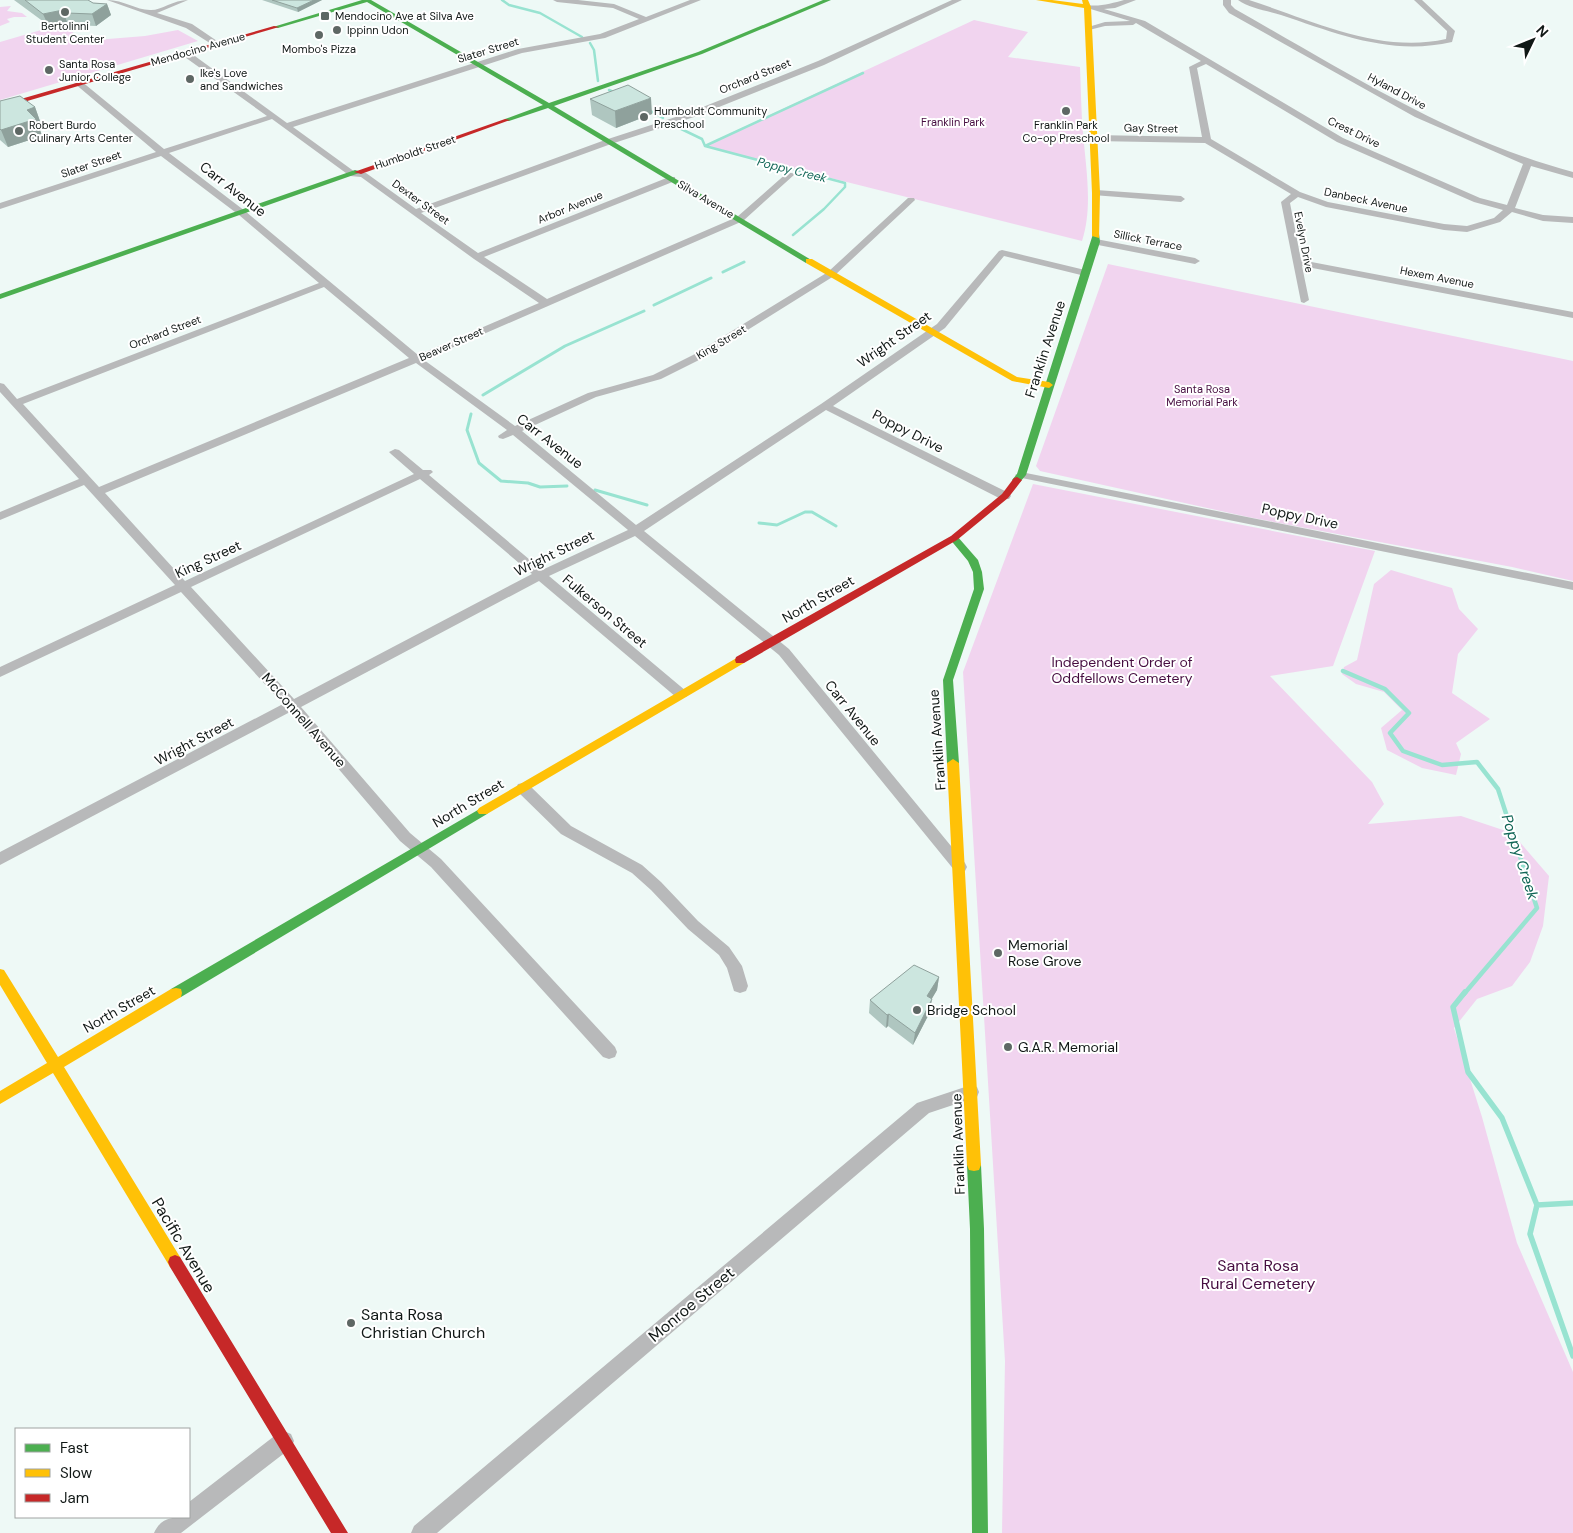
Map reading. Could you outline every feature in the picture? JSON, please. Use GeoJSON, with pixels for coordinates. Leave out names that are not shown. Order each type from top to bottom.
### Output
{"type":"FeatureCollection","features":[{"type":"Feature","properties":{"kind":"street"},"geometry":{"type":"LineString","coordinates":[[110,0],[189,26],[216,43]]}},
{"type":"Feature","properties":{"kind":"street"},"geometry":{"type":"LineString","coordinates":[[151,13],[184,0]]}},
{"type":"Feature","properties":{"kind":"street","name":"Silva Avenue"},"geometry":{"type":"LineString","coordinates":[[367,0],[479,64],[831,274],[1015,379],[1049,385]]}},
{"type":"Feature","properties":{"kind":"street","name":"Mendocino Avenue"},"geometry":{"type":"LineString","coordinates":[[0,107],[367,0]]}},
{"type":"Feature","properties":{"kind":"street"},"geometry":{"type":"LineString","coordinates":[[557,0],[614,6],[645,20]]}},
{"type":"Feature","properties":{"kind":"street","name":"Slater Street"},"geometry":{"type":"LineString","coordinates":[[286,126],[521,51],[593,38],[697,0]]}},
{"type":"Feature","properties":{"kind":"street","name":"Humboldt Street"},"geometry":{"type":"LineString","coordinates":[[0,297],[700,53],[828,0]]}},
{"type":"Feature","properties":{"kind":"street","name":"Orchard Street"},"geometry":{"type":"LineString","coordinates":[[415,212],[608,142],[691,115],[821,63],[958,0]]}},
{"type":"Feature","properties":{"kind":"street"},"geometry":{"type":"LineString","coordinates":[[1039,0],[1112,6],[1132,0]]}},
{"type":"Feature","properties":{"kind":"street","name":"Hyland Drive"},"geometry":{"type":"LineString","coordinates":[[1226,0],[1227,5],[1232,11],[1418,116],[1528,163],[1573,175]]}},
{"type":"Feature","properties":{"kind":"street"},"geometry":{"type":"LineString","coordinates":[[1242,0],[1369,42],[1404,46],[1432,45],[1449,40],[1451,31],[1418,0]]}},
{"type":"Feature","properties":{"kind":"street","name":"Crest Drive"},"geometry":{"type":"LineString","coordinates":[[1086,4],[1142,23],[1340,140],[1477,200],[1543,218],[1573,220]]}},
{"type":"Feature","properties":{"kind":"street","name":"Franklin Avenue"},"geometry":{"type":"LineString","coordinates":[[980,1533],[977,1229],[960,867],[948,680],[979,589],[979,573],[975,561],[954,538],[1005,496],[1021,475],[1096,242],[1094,138],[1089,28],[1086,4]]}},
{"type":"Feature","properties":{"kind":"street"},"geometry":{"type":"LineString","coordinates":[[1089,28],[1105,24],[1142,23]]}},
{"type":"Feature","properties":{"kind":"street","name":"Dexter Street"},"geometry":{"type":"LineString","coordinates":[[185,53],[353,174],[363,175],[477,257],[546,303]]}},
{"type":"Feature","properties":{"kind":"street"},"geometry":{"type":"LineString","coordinates":[[1207,62],[1193,67],[1207,140]]}},
{"type":"Feature","properties":{"kind":"street","name":"Carr Avenue"},"geometry":{"type":"LineString","coordinates":[[78,84],[241,212],[324,284],[417,359],[515,431],[784,652],[960,867]]}},
{"type":"Feature","properties":{"kind":"street","name":"Slater Street"},"geometry":{"type":"LineString","coordinates":[[0,206],[274,116]]}},
{"type":"Feature","properties":{"kind":"street","name":"Gay Street"},"geometry":{"type":"LineString","coordinates":[[1094,138],[1207,140]]}},
{"type":"Feature","properties":{"kind":"street","name":"Danbeck Avenue"},"geometry":{"type":"LineString","coordinates":[[1207,140],[1296,194],[1326,204],[1444,227],[1467,229],[1498,220],[1510,209]]}},
{"type":"Feature","properties":{"kind":"street"},"geometry":{"type":"LineString","coordinates":[[1510,209],[1528,163]]}},
{"type":"Feature","properties":{"kind":"street","name":"Beaver Street"},"geometry":{"type":"LineString","coordinates":[[98,492],[417,359],[740,219],[791,174]]}},
{"type":"Feature","properties":{"kind":"street","name":"Arbor Avenue"},"geometry":{"type":"LineString","coordinates":[[477,257],[672,178]]}},
{"type":"Feature","properties":{"kind":"street"},"geometry":{"type":"LineString","coordinates":[[1096,193],[1181,199]]}},
{"type":"Feature","properties":{"kind":"street","name":"Evelyn Drive"},"geometry":{"type":"LineString","coordinates":[[1296,194],[1285,202],[1304,300]]}},
{"type":"Feature","properties":{"kind":"street","name":"King Street"},"geometry":{"type":"LineString","coordinates":[[503,436],[592,395],[657,377],[697,357],[831,274],[911,200]]}},
{"type":"Feature","properties":{"kind":"street","name":"Sillick Terrace"},"geometry":{"type":"LineString","coordinates":[[1096,242],[1195,261]]}},
{"type":"Feature","properties":{"kind":"street","name":"Wright Street"},"geometry":{"type":"LineString","coordinates":[[0,859],[540,575],[636,530],[825,406],[941,326],[1002,253],[1085,273]]}},
{"type":"Feature","properties":{"kind":"street","name":"Hexem Avenue"},"geometry":{"type":"LineString","coordinates":[[1297,262],[1573,315]]}},
{"type":"Feature","properties":{"kind":"street","name":"Orchard Street"},"geometry":{"type":"LineString","coordinates":[[16,403],[324,284]]}},
{"type":"Feature","properties":{"kind":"street","name":"McConnell Avenue"},"geometry":{"type":"LineString","coordinates":[[0,386],[293,706],[405,836],[436,863],[609,1052]]}},
{"type":"Feature","properties":{"kind":"street","name":"Poppy Drive"},"geometry":{"type":"LineString","coordinates":[[825,406],[1005,496]]}},
{"type":"Feature","properties":{"kind":"street","name":"Fulkerson Street"},"geometry":{"type":"LineString","coordinates":[[395,452],[424,474],[681,694]]}},
{"type":"Feature","properties":{"kind":"street","name":"King Street"},"geometry":{"type":"LineString","coordinates":[[0,672],[424,474]]}},
{"type":"Feature","properties":{"kind":"street","name":"Poppy Drive"},"geometry":{"type":"LineString","coordinates":[[1021,475],[1573,586]]}},
{"type":"Feature","properties":{"kind":"street"},"geometry":{"type":"LineString","coordinates":[[0,516],[86,480]]}},
{"type":"Feature","properties":{"kind":"street","name":"North Street"},"geometry":{"type":"LineString","coordinates":[[0,1098],[681,694],[954,538]]}},
{"type":"Feature","properties":{"kind":"street"},"geometry":{"type":"LineString","coordinates":[[523,788],[566,830],[637,869],[656,886],[692,925],[724,951],[734,966],[740,986]]}},
{"type":"Feature","properties":{"kind":"street","name":"Pacific Avenue"},"geometry":{"type":"LineString","coordinates":[[0,974],[340,1533]]}},
{"type":"Feature","properties":{"kind":"street","name":"Monroe Street"},"geometry":{"type":"LineString","coordinates":[[421,1533],[923,1108],[971,1092]]}},
{"type":"Feature","properties":{"kind":"street"},"geometry":{"type":"LineString","coordinates":[[190,1513],[284,1441]]}},
{"type":"Feature","properties":{"kind":"street"},"geometry":{"type":"LineString","coordinates":[[164,1533],[185,1518]]}},
{"type":"Feature","properties":{"kind":"green space"},"geometry":{"type":"Polygon","coordinates":[[[11,6],[7,11],[22,13],[27,17],[7,19],[10,22],[0,26],[0,7],[11,6]]]}},
{"type":"Feature","properties":{"kind":"green space","name":"Franklin Park"},"geometry":{"type":"Polygon","coordinates":[[[974,20],[1028,32],[1008,57],[1080,67],[1088,201],[1082,241],[703,146],[974,20]]]}},
{"type":"Feature","properties":{"kind":"green space"},"geometry":{"type":"Polygon","coordinates":[[[48,28],[70,30],[83,41],[145,36],[178,30],[198,41],[0,100],[0,42],[48,28]]]}},
{"type":"Feature","properties":{"kind":"green space","name":"Santa Rosa Memorial Park"},"geometry":{"type":"Polygon","coordinates":[[[1108,264],[1573,361],[1573,581],[1512,567],[1248,517],[1040,471],[1036,466],[1108,264]]]}},
{"type":"Feature","properties":{"kind":"green space","name":"Santa Rosa Rural Cemetery"},"geometry":{"type":"Polygon","coordinates":[[[1033,484],[1375,551],[1333,666],[1270,676],[1372,782],[1384,804],[1368,824],[1461,816],[1512,833],[1549,876],[1543,926],[1530,962],[1512,986],[1477,999],[1454,1028],[1482,1117],[1517,1243],[1573,1372],[1573,1533],[1002,1533],[1005,1361],[963,672],[1033,484]]]}},
{"type":"Feature","properties":{"kind":"green space"},"geometry":{"type":"Polygon","coordinates":[[[1391,570],[1452,588],[1459,609],[1478,629],[1458,654],[1452,693],[1490,719],[1456,743],[1461,754],[1456,775],[1422,768],[1387,750],[1381,728],[1402,710],[1384,692],[1356,684],[1342,674],[1344,667],[1357,660],[1374,584],[1391,570]]]}},
{"type":"Feature","properties":{"kind":"building"},"geometry":{"type":"Polygon","coordinates":[[[25,0],[88,0],[93,3],[107,4],[92,14],[67,13],[63,10],[43,14],[25,0]]]}},
{"type":"Feature","properties":{"kind":"building"},"geometry":{"type":"Polygon","coordinates":[[[272,0],[314,0],[297,8],[272,0]]]}},
{"type":"Feature","properties":{"kind":"building"},"geometry":{"type":"Polygon","coordinates":[[[628,85],[651,98],[615,111],[590,99],[628,85]]]}},
{"type":"Feature","properties":{"kind":"building"},"geometry":{"type":"Polygon","coordinates":[[[20,96],[35,107],[27,110],[36,119],[1,130],[0,101],[20,96]]]}},
{"type":"Feature","properties":{"kind":"building"},"geometry":{"type":"Polygon","coordinates":[[[914,965],[939,977],[927,996],[932,999],[915,1033],[889,1014],[887,1015],[870,1000],[914,965]]]}},
{"type":"Feature","properties":{"kind":"waterway","name":"Poppy Creek"},"geometry":{"type":"LineString","coordinates":[[502,0],[509,5],[540,13],[582,37]]}},
{"type":"Feature","properties":{"kind":"waterway","name":"Poppy Creek"},"geometry":{"type":"LineString","coordinates":[[590,43],[594,50],[598,81]]}},
{"type":"Feature","properties":{"kind":"waterway"},"geometry":{"type":"LineString","coordinates":[[705,146],[863,73]]}},
{"type":"Feature","properties":{"kind":"waterway","name":"Poppy Creek"},"geometry":{"type":"LineString","coordinates":[[609,90],[618,94]]}},
{"type":"Feature","properties":{"kind":"waterway","name":"Poppy Creek"},"geometry":{"type":"LineString","coordinates":[[649,110],[663,118]]}},
{"type":"Feature","properties":{"kind":"waterway","name":"Poppy Creek"},"geometry":{"type":"LineString","coordinates":[[675,126],[702,139],[705,146]]}},
{"type":"Feature","properties":{"kind":"waterway","name":"Poppy Creek"},"geometry":{"type":"LineString","coordinates":[[705,146],[845,183],[845,187],[824,209],[793,235]]}},
{"type":"Feature","properties":{"kind":"waterway","name":"Poppy Creek"},"geometry":{"type":"LineString","coordinates":[[723,272],[744,262]]}},
{"type":"Feature","properties":{"kind":"waterway","name":"Poppy Creek"},"geometry":{"type":"LineString","coordinates":[[654,305],[711,278]]}},
{"type":"Feature","properties":{"kind":"waterway","name":"Poppy Creek"},"geometry":{"type":"LineString","coordinates":[[483,395],[565,346],[644,311]]}},
{"type":"Feature","properties":{"kind":"waterway","name":"Poppy Creek"},"geometry":{"type":"LineString","coordinates":[[471,414],[467,430],[479,463],[501,481],[528,483],[540,487],[567,486]]}},
{"type":"Feature","properties":{"kind":"waterway","name":"Poppy Creek"},"geometry":{"type":"LineString","coordinates":[[595,490],[647,505]]}},
{"type":"Feature","properties":{"kind":"waterway","name":"Poppy Creek"},"geometry":{"type":"LineString","coordinates":[[759,523],[777,525],[805,512],[812,512],[836,526]]}},
{"type":"Feature","properties":{"kind":"waterway","name":"Poppy Creek"},"geometry":{"type":"LineString","coordinates":[[1343,671],[1385,689],[1409,713],[1390,733],[1403,751],[1442,765],[1477,762],[1498,789],[1537,908],[1464,994]]}},
{"type":"Feature","properties":{"kind":"waterway","name":"Poppy Creek"},"geometry":{"type":"LineString","coordinates":[[1465,992],[1453,1007],[1468,1072],[1502,1118],[1537,1205]]}},
{"type":"Feature","properties":{"kind":"waterway"},"geometry":{"type":"LineString","coordinates":[[1537,1205],[1573,1203]]}},
{"type":"Feature","properties":{"kind":"waterway"},"geometry":{"type":"LineString","coordinates":[[1537,1205],[1530,1234],[1573,1356]]}},
{"type":"Feature","properties":{"kind":"traffic: fast"},"geometry":{"type":"LineString","coordinates":[[367,0],[479,64],[809,261]]}},
{"type":"Feature","properties":{"kind":"traffic: fast"},"geometry":{"type":"LineString","coordinates":[[276,27],[368,0]]}},
{"type":"Feature","properties":{"kind":"traffic: fast"},"geometry":{"type":"LineString","coordinates":[[507,120],[700,53],[828,0]]}},
{"type":"Feature","properties":{"kind":"traffic: fast"},"geometry":{"type":"LineString","coordinates":[[0,297],[358,172]]}},
{"type":"Feature","properties":{"kind":"traffic: fast"},"geometry":{"type":"LineString","coordinates":[[1017,480],[1021,475],[1096,242],[1096,236]]}},
{"type":"Feature","properties":{"kind":"traffic: fast"},"geometry":{"type":"LineString","coordinates":[[953,763],[948,680],[979,589],[976,566],[954,538]]}},
{"type":"Feature","properties":{"kind":"traffic: fast"},"geometry":{"type":"LineString","coordinates":[[176,993],[483,811]]}},
{"type":"Feature","properties":{"kind":"traffic: fast"},"geometry":{"type":"LineString","coordinates":[[974,1165],[977,1229],[980,1533]]}},
{"type":"Feature","properties":{"kind":"traffic: slow"},"geometry":{"type":"LineString","coordinates":[[1039,0],[1088,7]]}},
{"type":"Feature","properties":{"kind":"traffic: slow"},"geometry":{"type":"LineString","coordinates":[[1085,0],[1088,13],[1096,193],[1096,236]]}},
{"type":"Feature","properties":{"kind":"traffic: slow"},"geometry":{"type":"LineString","coordinates":[[809,261],[1015,379],[1049,385]]}},
{"type":"Feature","properties":{"kind":"traffic: slow"},"geometry":{"type":"LineString","coordinates":[[483,811],[740,660]]}},
{"type":"Feature","properties":{"kind":"traffic: slow"},"geometry":{"type":"LineString","coordinates":[[953,763],[974,1165]]}},
{"type":"Feature","properties":{"kind":"traffic: slow"},"geometry":{"type":"LineString","coordinates":[[0,974],[175,1262]]}},
{"type":"Feature","properties":{"kind":"traffic: slow"},"geometry":{"type":"LineString","coordinates":[[0,1098],[176,993]]}},
{"type":"Feature","properties":{"kind":"traffic: jam"},"geometry":{"type":"LineString","coordinates":[[0,107],[276,27]]}},
{"type":"Feature","properties":{"kind":"traffic: jam"},"geometry":{"type":"LineString","coordinates":[[358,172],[507,120]]}},
{"type":"Feature","properties":{"kind":"traffic: jam"},"geometry":{"type":"LineString","coordinates":[[740,660],[954,538],[1005,496],[1017,480]]}},
{"type":"Feature","properties":{"kind":"traffic: jam"},"geometry":{"type":"LineString","coordinates":[[175,1262],[340,1533]]}},
{"type":"Feature","properties":{"kind":"place","name":"Bertolinni Student Center"},"geometry":{"type":"Point","coordinates":[65,12]}},
{"type":"Feature","properties":{"kind":"place","name":"Mendocino Ave at Silva Ave"},"geometry":{"type":"Point","coordinates":[325,16]}},
{"type":"Feature","properties":{"kind":"place","name":"Ippinn Udon"},"geometry":{"type":"Point","coordinates":[337,30]}},
{"type":"Feature","properties":{"kind":"place","name":"Mombo's Pizza"},"geometry":{"type":"Point","coordinates":[319,35]}},
{"type":"Feature","properties":{"kind":"place","name":"Santa Rosa Junior College"},"geometry":{"type":"Point","coordinates":[49,70]}},
{"type":"Feature","properties":{"kind":"place","name":"Ike's Love and Sandwiches"},"geometry":{"type":"Point","coordinates":[190,79]}},
{"type":"Feature","properties":{"kind":"place","name":"Franklin Park Co-op Preschool"},"geometry":{"type":"Point","coordinates":[1066,111]}},
{"type":"Feature","properties":{"kind":"place","name":"Humboldt Community Preschool"},"geometry":{"type":"Point","coordinates":[644,117]}},
{"type":"Feature","properties":{"kind":"place","name":"Robert Burdo Culinary Arts Center"},"geometry":{"type":"Point","coordinates":[19,131]}},
{"type":"Feature","properties":{"kind":"place","name":"Memorial Rose Grove"},"geometry":{"type":"Point","coordinates":[998,953]}},
{"type":"Feature","properties":{"kind":"place","name":"Bridge School"},"geometry":{"type":"Point","coordinates":[917,1010]}},
{"type":"Feature","properties":{"kind":"place","name":"G.A.R. Memorial"},"geometry":{"type":"Point","coordinates":[1008,1047]}},
{"type":"Feature","properties":{"kind":"place","name":"Santa Rosa Christian Church"},"geometry":{"type":"Point","coordinates":[351,1323]}},
{"type":"Feature","properties":{"kind":"park label","name":"Independent Order of Oddfellows Cemetery"},"geometry":{"type":"Point","coordinates":[1122,670]}}]}
